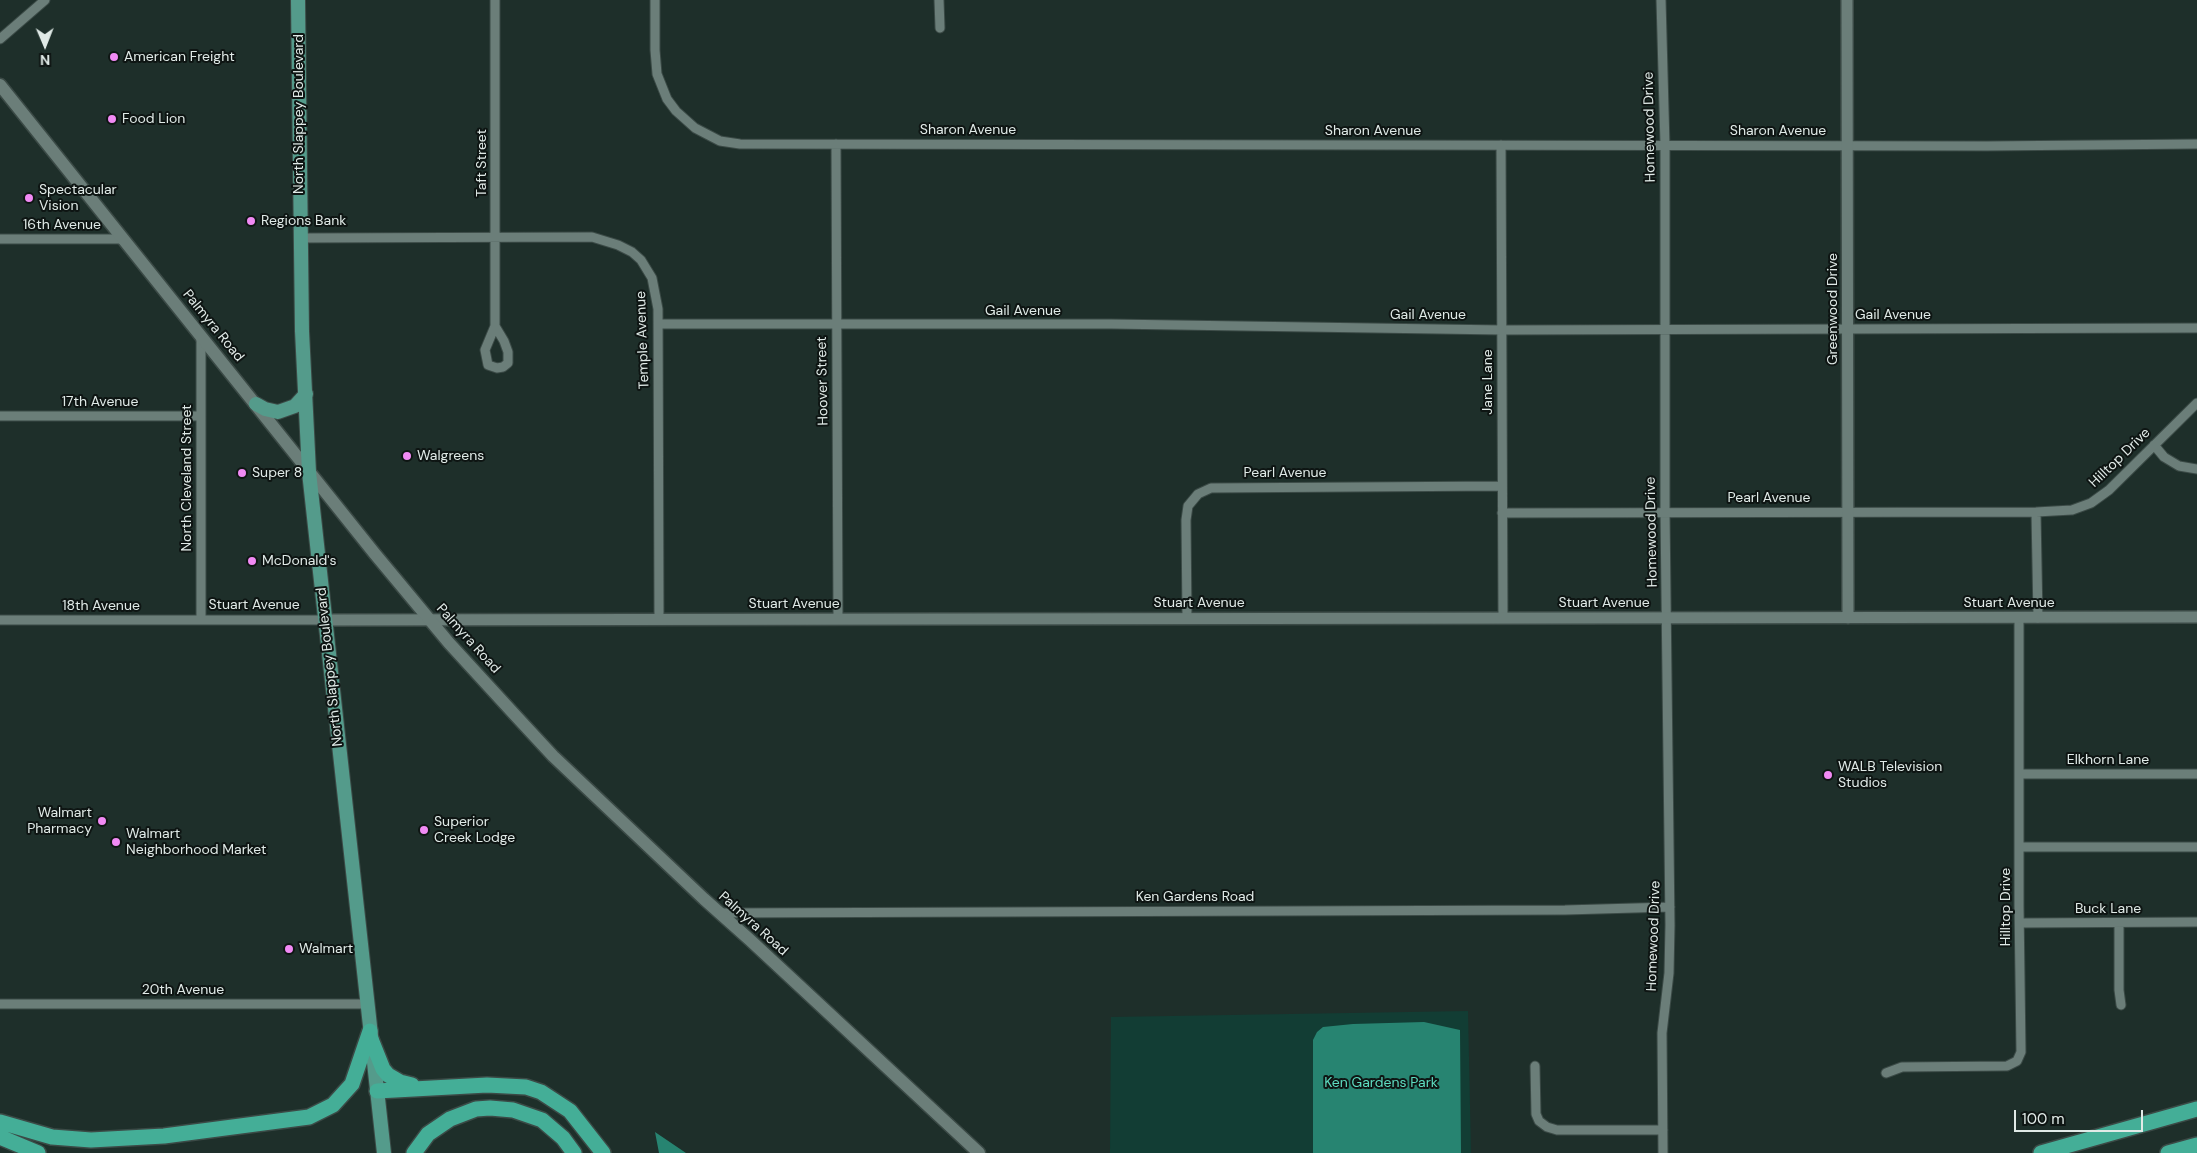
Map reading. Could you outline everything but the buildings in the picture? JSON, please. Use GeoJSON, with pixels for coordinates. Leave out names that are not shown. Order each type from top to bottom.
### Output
{"type":"FeatureCollection","features":[{"type":"Feature","properties":{"kind":"highway"},"geometry":{"type":"LineString","coordinates":[[370,1035],[383,1069],[388,1075],[406,1084],[430,1087]]}},
{"type":"Feature","properties":{"kind":"highway"},"geometry":{"type":"LineString","coordinates":[[0,1122],[52,1137],[91,1140],[164,1136],[309,1117],[333,1105],[352,1084],[370,1035]]}},
{"type":"Feature","properties":{"kind":"highway"},"geometry":{"type":"LineString","coordinates":[[377,1091],[430,1087],[512,1085],[541,1092],[570,1111],[603,1153]]}},
{"type":"Feature","properties":{"kind":"highway"},"geometry":{"type":"LineString","coordinates":[[414,1153],[428,1134],[450,1119],[476,1109],[490,1108],[513,1110],[542,1120],[563,1138],[574,1153]]}},
{"type":"Feature","properties":{"kind":"highway"},"geometry":{"type":"LineString","coordinates":[[2041,1153],[2197,1109]]}},
{"type":"Feature","properties":{"kind":"highway"},"geometry":{"type":"LineString","coordinates":[[0,1137],[38,1153]]}},
{"type":"Feature","properties":{"kind":"highway"},"geometry":{"type":"LineString","coordinates":[[2168,1153],[2197,1145]]}},
{"type":"Feature","properties":{"kind":"main road","name":"North Slappey Boulevard"},"geometry":{"type":"LineString","coordinates":[[298,0],[302,331],[309,472],[366,1004],[384,1153]]}},
{"type":"Feature","properties":{"kind":"main road","name":"Palmyra Road"},"geometry":{"type":"LineString","coordinates":[[0,85],[309,472],[431,621],[553,756],[704,899],[979,1153]]}},
{"type":"Feature","properties":{"kind":"main road"},"geometry":{"type":"LineString","coordinates":[[256,404],[265,409],[278,412],[295,406],[306,394]]}},
{"type":"Feature","properties":{"kind":"street"},"geometry":{"type":"LineString","coordinates":[[0,39],[45,0]]}},
{"type":"Feature","properties":{"kind":"street","name":"Taft Street"},"geometry":{"type":"LineString","coordinates":[[495,0],[495,326]]}},
{"type":"Feature","properties":{"kind":"street","name":"Sharon Avenue"},"geometry":{"type":"LineString","coordinates":[[655,0],[657,74],[667,98],[676,111],[690,124],[720,141],[740,144],[2197,144]]}},
{"type":"Feature","properties":{"kind":"street"},"geometry":{"type":"LineString","coordinates":[[939,0],[940,28]]}},
{"type":"Feature","properties":{"kind":"street","name":"Homewood Drive"},"geometry":{"type":"LineString","coordinates":[[1661,0],[1665,145],[1665,512],[1670,907],[1669,973],[1662,1033],[1663,1153]]}},
{"type":"Feature","properties":{"kind":"street","name":"Greenwood Drive"},"geometry":{"type":"LineString","coordinates":[[1847,0],[1848,618]]}},
{"type":"Feature","properties":{"kind":"street","name":"Hoover Street"},"geometry":{"type":"LineString","coordinates":[[836,144],[838,618]]}},
{"type":"Feature","properties":{"kind":"street","name":"Jane Lane"},"geometry":{"type":"LineString","coordinates":[[1501,145],[1503,618]]}},
{"type":"Feature","properties":{"kind":"street","name":"Temple Avenue"},"geometry":{"type":"LineString","coordinates":[[300,238],[592,237],[618,245],[632,252],[640,260],[652,278],[657,302],[659,619]]}},
{"type":"Feature","properties":{"kind":"street","name":"16th Avenue"},"geometry":{"type":"LineString","coordinates":[[0,239],[124,239]]}},
{"type":"Feature","properties":{"kind":"street","name":"Gail Avenue"},"geometry":{"type":"LineString","coordinates":[[658,324],[836,326],[1111,324],[1502,330],[2197,328]]}},
{"type":"Feature","properties":{"kind":"street","name":"North Cleveland Street"},"geometry":{"type":"LineString","coordinates":[[201,335],[201,620]]}},
{"type":"Feature","properties":{"kind":"street","name":"Hilltop Drive"},"geometry":{"type":"LineString","coordinates":[[2036,512],[2072,510],[2091,503],[2109,490],[2197,403]]}},
{"type":"Feature","properties":{"kind":"street","name":"17th Avenue"},"geometry":{"type":"LineString","coordinates":[[0,416],[200,416]]}},
{"type":"Feature","properties":{"kind":"street"},"geometry":{"type":"LineString","coordinates":[[2154,445],[2164,457],[2179,466],[2197,469]]}},
{"type":"Feature","properties":{"kind":"street","name":"Pearl Avenue"},"geometry":{"type":"LineString","coordinates":[[1187,618],[1186,520],[1188,506],[1198,494],[1211,488],[1502,486]]}},
{"type":"Feature","properties":{"kind":"street","name":"Pearl Avenue"},"geometry":{"type":"LineString","coordinates":[[1502,512],[2036,512]]}},
{"type":"Feature","properties":{"kind":"street"},"geometry":{"type":"LineString","coordinates":[[2036,512],[2038,618]]}},
{"type":"Feature","properties":{"kind":"street","name":"Stuart Avenue"},"geometry":{"type":"LineString","coordinates":[[201,620],[2197,617]]}},
{"type":"Feature","properties":{"kind":"street","name":"Hilltop Drive"},"geometry":{"type":"LineString","coordinates":[[1886,1073],[1902,1067],[2008,1066],[2017,1061],[2021,1052],[2019,618]]}},
{"type":"Feature","properties":{"kind":"street","name":"18th Avenue"},"geometry":{"type":"LineString","coordinates":[[0,620],[201,620]]}},
{"type":"Feature","properties":{"kind":"street","name":"Elkhorn Lane"},"geometry":{"type":"LineString","coordinates":[[2019,774],[2197,774]]}},
{"type":"Feature","properties":{"kind":"street"},"geometry":{"type":"LineString","coordinates":[[2020,847],[2197,847]]}},
{"type":"Feature","properties":{"kind":"street","name":"Ken Gardens Road"},"geometry":{"type":"LineString","coordinates":[[721,913],[1545,910],[1670,907]]}},
{"type":"Feature","properties":{"kind":"street","name":"Buck Lane"},"geometry":{"type":"LineString","coordinates":[[2020,923],[2197,922]]}},
{"type":"Feature","properties":{"kind":"street"},"geometry":{"type":"LineString","coordinates":[[2119,923],[2119,990],[2121,1005]]}},
{"type":"Feature","properties":{"kind":"street","name":"20th Avenue"},"geometry":{"type":"LineString","coordinates":[[0,1004],[366,1004]]}},
{"type":"Feature","properties":{"kind":"street"},"geometry":{"type":"LineString","coordinates":[[1535,1066],[1536,1114],[1546,1127],[1557,1130],[1663,1130]]}},
{"type":"Feature","properties":{"kind":"green space","name":"Ken Gardens Park"},"geometry":{"type":"Polygon","coordinates":[[[1468,1011],[1471,1153],[1110,1153],[1111,1017],[1468,1011]]]}},
{"type":"Feature","properties":{"kind":"shaded area"},"geometry":{"type":"Polygon","coordinates":[[[1424,1022],[1460,1030],[1461,1153],[1313,1153],[1313,1040],[1317,1032],[1323,1027],[1353,1024],[1424,1022]]]}},
{"type":"Feature","properties":{"kind":"shaded area"},"geometry":{"type":"Polygon","coordinates":[[[655,1132],[686,1153],[659,1153],[655,1132]]]}},
{"type":"Feature","properties":{"kind":"place","name":"American Freight"},"geometry":{"type":"Point","coordinates":[114,57]}},
{"type":"Feature","properties":{"kind":"place","name":"Food Lion"},"geometry":{"type":"Point","coordinates":[112,119]}},
{"type":"Feature","properties":{"kind":"place","name":"Spectacular Vision"},"geometry":{"type":"Point","coordinates":[29,198]}},
{"type":"Feature","properties":{"kind":"place","name":"Regions Bank"},"geometry":{"type":"Point","coordinates":[251,221]}},
{"type":"Feature","properties":{"kind":"place","name":"Walgreens"},"geometry":{"type":"Point","coordinates":[407,456]}},
{"type":"Feature","properties":{"kind":"place","name":"Super 8"},"geometry":{"type":"Point","coordinates":[242,473]}},
{"type":"Feature","properties":{"kind":"place","name":"McDonald's"},"geometry":{"type":"Point","coordinates":[252,561]}},
{"type":"Feature","properties":{"kind":"place","name":"WALB Television Studios"},"geometry":{"type":"Point","coordinates":[1828,775]}},
{"type":"Feature","properties":{"kind":"place","name":"Walmart Pharmacy"},"geometry":{"type":"Point","coordinates":[102,821]}},
{"type":"Feature","properties":{"kind":"place","name":"Superior Creek Lodge"},"geometry":{"type":"Point","coordinates":[424,830]}},
{"type":"Feature","properties":{"kind":"place","name":"Walmart Neighborhood Market"},"geometry":{"type":"Point","coordinates":[116,842]}},
{"type":"Feature","properties":{"kind":"place","name":"Walmart"},"geometry":{"type":"Point","coordinates":[289,949]}}]}
